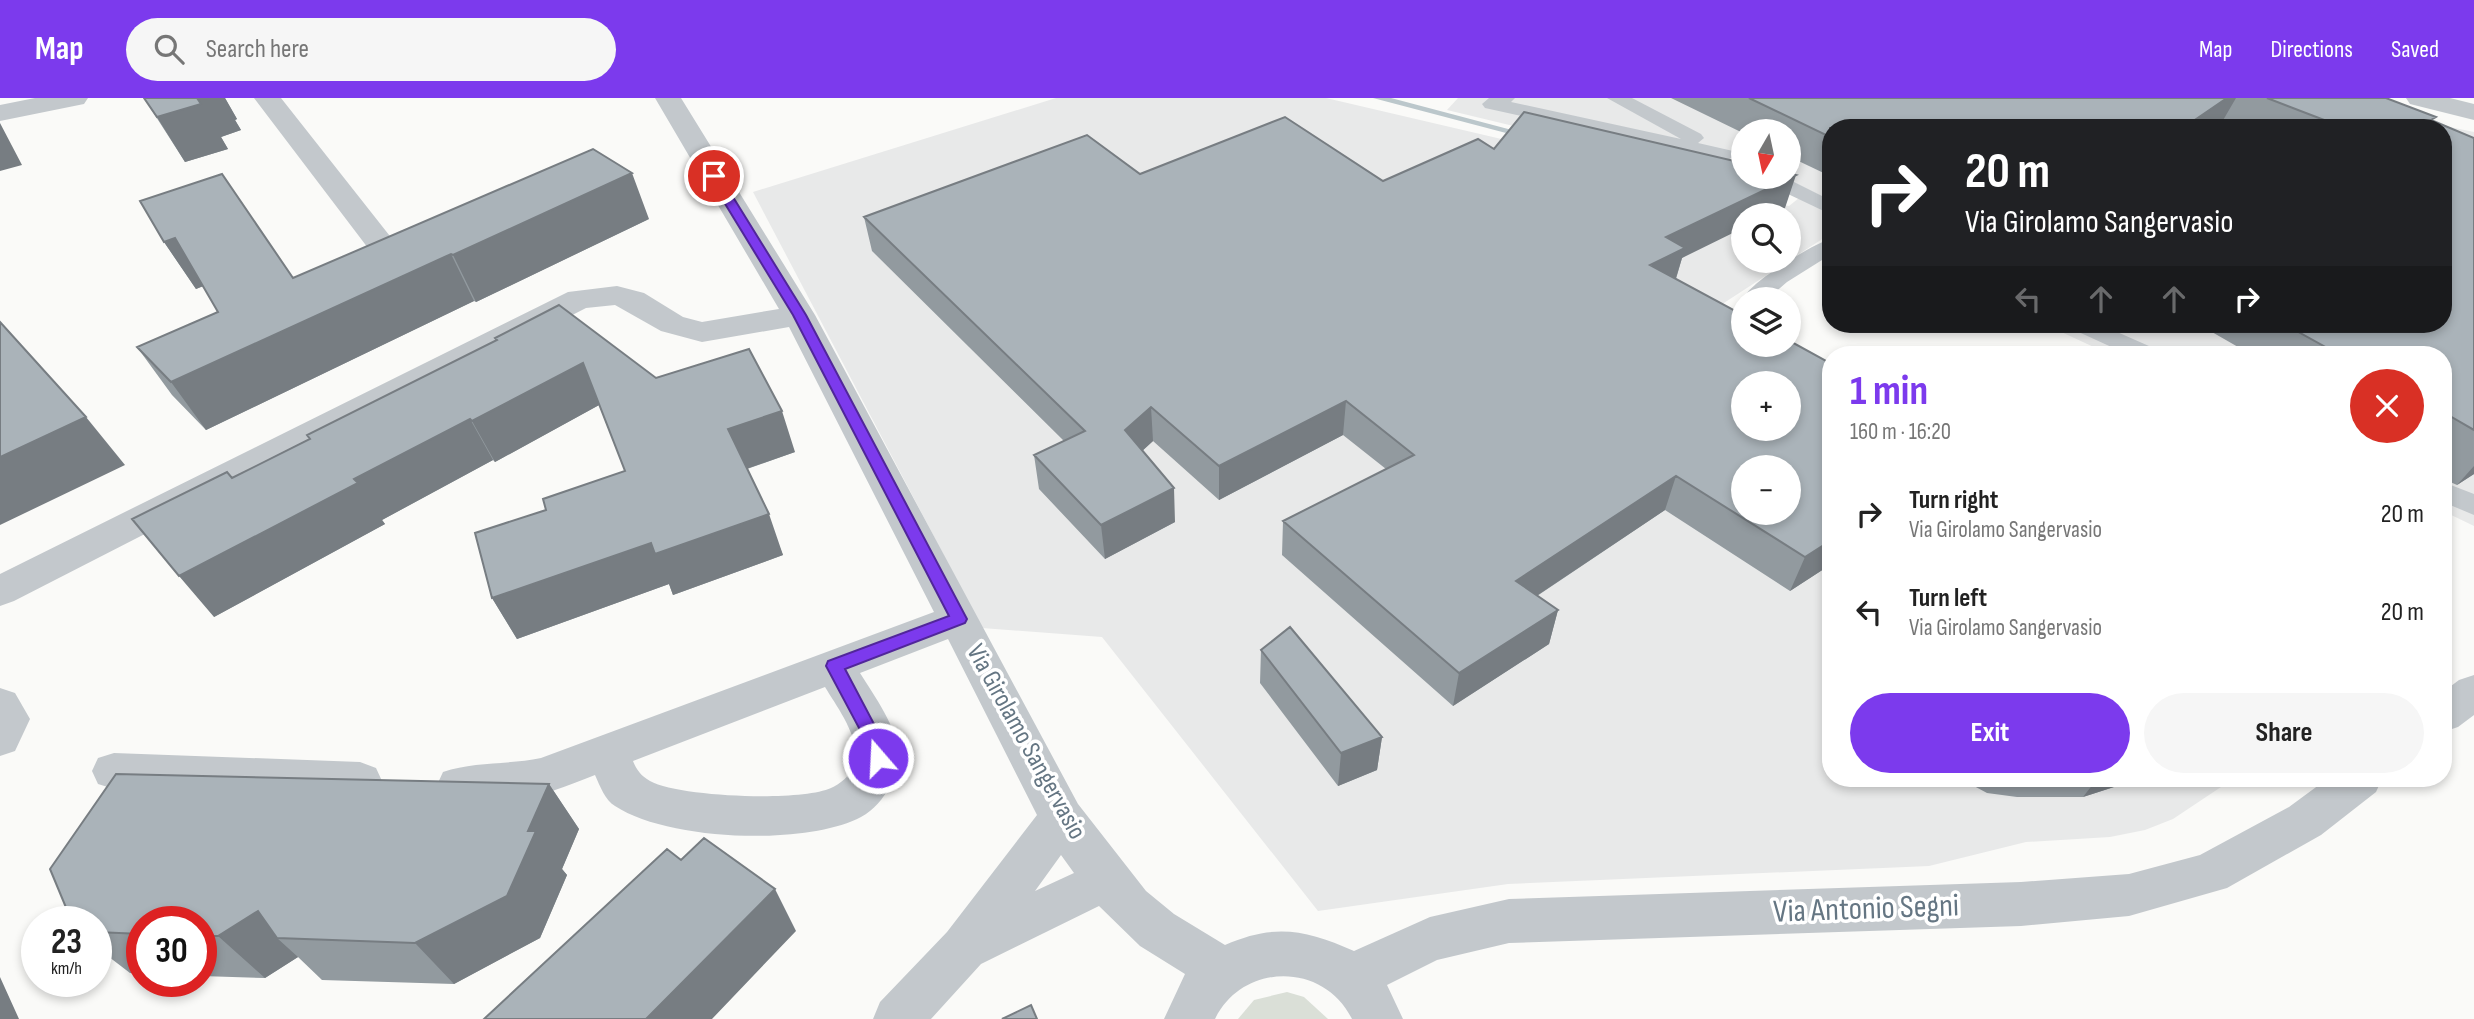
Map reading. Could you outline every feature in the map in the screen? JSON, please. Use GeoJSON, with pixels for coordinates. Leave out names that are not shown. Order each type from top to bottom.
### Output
{"type":"FeatureCollection","features":[{"type":"Feature","properties":{"kind":"street"},"geometry":{"type":"LineString","coordinates":[[0,113],[75,98]]}},
{"type":"Feature","properties":{"kind":"street"},"geometry":{"type":"LineString","coordinates":[[267,98],[382,246]]}},
{"type":"Feature","properties":{"kind":"street","name":"Via Girolamo Sangervasio"},"geometry":{"type":"LineString","coordinates":[[667,98],[799,315],[1062,818],[1106,880],[1157,930],[1223,970]]}},
{"type":"Feature","properties":{"kind":"street"},"geometry":{"type":"LineString","coordinates":[[2419,98],[2474,112]]}},
{"type":"Feature","properties":{"kind":"street"},"geometry":{"type":"LineString","coordinates":[[0,591],[579,299],[617,295],[633,300],[672,324],[702,332],[799,315]]}},
{"type":"Feature","properties":{"kind":"street","name":"Via Girolamo Sangervasio"},"geometry":{"type":"LineString","coordinates":[[114,771],[411,783],[510,783],[543,776],[959,619]]}},
{"type":"Feature","properties":{"kind":"street"},"geometry":{"type":"LineString","coordinates":[[608,752],[618,780],[631,792],[651,803],[683,809],[771,816],[811,813],[838,807],[859,793],[872,778],[878,758],[874,741],[834,666]]}},
{"type":"Feature","properties":{"kind":"street"},"geometry":{"type":"LineString","coordinates":[[2452,708],[2474,692]]}},
{"type":"Feature","properties":{"kind":"street"},"geometry":{"type":"LineString","coordinates":[[0,705],[9,719],[0,738]]}},
{"type":"Feature","properties":{"kind":"street","name":"Via Antonio Segni"},"geometry":{"type":"LineString","coordinates":[[1351,977],[1430,939],[1509,921],[2021,904],[2129,895],[2210,873],[2305,821],[2350,787]]}},
{"type":"Feature","properties":{"kind":"street"},"geometry":{"type":"LineString","coordinates":[[898,1019],[964,948],[1062,818]]}},
{"type":"Feature","properties":{"kind":"street"},"geometry":{"type":"LineString","coordinates":[[964,948],[1106,880]]}},
{"type":"Feature","properties":{"kind":"street"},"geometry":{"type":"LineString","coordinates":[[1189,1019],[1199,996],[1223,970],[1247,957],[1274,951],[1301,952],[1328,961],[1351,977],[1365,993],[1378,1019]]}},
{"type":"Feature","properties":{"kind":"lane"},"geometry":{"type":"LineString","coordinates":[[1505,98],[1492,104],[1731,158]]}},
{"type":"Feature","properties":{"kind":"lane"},"geometry":{"type":"LineString","coordinates":[[1617,98],[1731,157]]}},
{"type":"Feature","properties":{"kind":"lane"},"geometry":{"type":"LineString","coordinates":[[1792,189],[1822,204]]}},
{"type":"Feature","properties":{"kind":"lane"},"geometry":{"type":"LineString","coordinates":[[1767,287],[1822,251]]}},
{"type":"Feature","properties":{"kind":"lane"},"geometry":{"type":"LineString","coordinates":[[2100,333],[2129,346]]}},
{"type":"Feature","properties":{"kind":"lane"},"geometry":{"type":"LineString","coordinates":[[2452,495],[2474,505]]}},
{"type":"Feature","properties":{"kind":"shaded area"},"geometry":{"type":"Polygon","coordinates":[[[1056,98],[1326,98],[1776,203],[1731,203],[1731,273],[1770,273],[1748,287],[1731,287],[1731,298],[1710,312],[1731,333],[1731,357],[1778,357],[1822,372],[1822,787],[2221,787],[2173,819],[2145,830],[2110,837],[2026,842],[1929,866],[1508,884],[1318,911],[1102,637],[982,628],[753,192],[1056,98]]]}},
{"type":"Feature","properties":{"kind":"shaded area"},"geometry":{"type":"Polygon","coordinates":[[[1458,98],[2310,98],[2411,119],[1822,119],[1822,239],[1801,253],[1801,203],[1793,203],[1799,198],[1776,189],[1801,189],[1801,119],[1731,119],[1731,178],[1447,110],[1458,98]]]}},
{"type":"Feature","properties":{"kind":"shaded area"},"geometry":{"type":"Polygon","coordinates":[[[2452,127],[2474,132],[2474,526],[2452,515],[2452,346],[2092,346],[2063,333],[2452,333],[2452,127]]]}},
{"type":"Feature","properties":{"kind":"shaded area"},"geometry":{"type":"Polygon","coordinates":[[[1287,992],[1304,997],[1328,1019],[1238,1019],[1254,1000],[1287,992]]]}},
{"type":"Feature","properties":{"kind":"building"},"geometry":{"type":"Polygon","coordinates":[[[144,98],[197,98],[201,104],[157,117],[144,98]]]}},
{"type":"Feature","properties":{"kind":"building"},"geometry":{"type":"Polygon","coordinates":[[[1749,98],[2227,98],[2196,119],[1822,119],[1822,133],[1801,123],[1801,119],[1793,119],[1749,98]]]}},
{"type":"Feature","properties":{"kind":"building"},"geometry":{"type":"Polygon","coordinates":[[[2267,98],[2386,98],[2436,117],[2433,119],[2322,119],[2267,98]]]}},
{"type":"Feature","properties":{"kind":"building"},"geometry":{"type":"Polygon","coordinates":[[[1524,112],[1731,160],[1731,189],[1767,189],[1737,203],[1731,203],[1731,206],[1666,237],[1685,248],[1650,265],[1731,309],[1731,357],[1801,357],[1801,347],[1822,359],[1822,546],[1805,557],[1754,525],[1801,525],[1801,455],[1731,455],[1731,511],[1676,476],[1516,581],[1558,610],[1459,673],[1283,521],[1414,455],[1346,401],[1219,466],[1151,407],[1125,430],[1174,488],[1101,525],[1034,455],[1085,431],[864,217],[1087,135],[1140,174],[1285,117],[1383,181],[1478,139],[1494,149],[1524,112]]]}},
{"type":"Feature","properties":{"kind":"building"},"geometry":{"type":"Polygon","coordinates":[[[2452,129],[2474,138],[2474,430],[2452,417],[2452,346],[2324,346],[2300,333],[2452,333],[2452,129]]]}},
{"type":"Feature","properties":{"kind":"building"},"geometry":{"type":"Polygon","coordinates":[[[593,149],[632,173],[171,382],[137,347],[218,312],[175,238],[164,242],[140,201],[222,174],[293,278],[593,149]]]}},
{"type":"Feature","properties":{"kind":"building"},"geometry":{"type":"Polygon","coordinates":[[[559,305],[656,378],[749,349],[782,411],[728,429],[769,514],[655,554],[651,543],[492,598],[475,533],[546,510],[543,499],[625,471],[583,363],[354,479],[358,483],[179,576],[132,519],[227,472],[232,478],[310,439],[307,435],[497,340],[495,338],[559,305]]]}},
{"type":"Feature","properties":{"kind":"building"},"geometry":{"type":"Polygon","coordinates":[[[0,322],[86,417],[0,457],[0,322]]]}},
{"type":"Feature","properties":{"kind":"building"},"geometry":{"type":"Polygon","coordinates":[[[1290,627],[1382,737],[1341,753],[1261,650],[1290,627]]]}},
{"type":"Feature","properties":{"kind":"building"},"geometry":{"type":"Polygon","coordinates":[[[116,774],[549,784],[528,831],[536,831],[507,896],[415,943],[277,938],[258,911],[217,936],[217,906],[126,906],[126,933],[112,933],[112,906],[65,906],[50,869],[116,774]]]}},
{"type":"Feature","properties":{"kind":"building"},"geometry":{"type":"Polygon","coordinates":[[[704,838],[775,889],[646,1019],[484,1019],[667,849],[681,860],[704,838]]]}},
{"type":"Feature","properties":{"kind":"building"},"geometry":{"type":"Polygon","coordinates":[[[1031,1005],[1037,1019],[1002,1019],[1031,1005]]]}},
{"type":"Feature","properties":{"kind":"waterway"},"geometry":{"type":"LineString","coordinates":[[1378,98],[1529,136]]}},
{"type":"Feature","properties":{"kind":"route"},"geometry":{"type":"LineString","coordinates":[[714,176],[799,315],[959,619],[834,666],[874,741],[878,758]]}}]}
